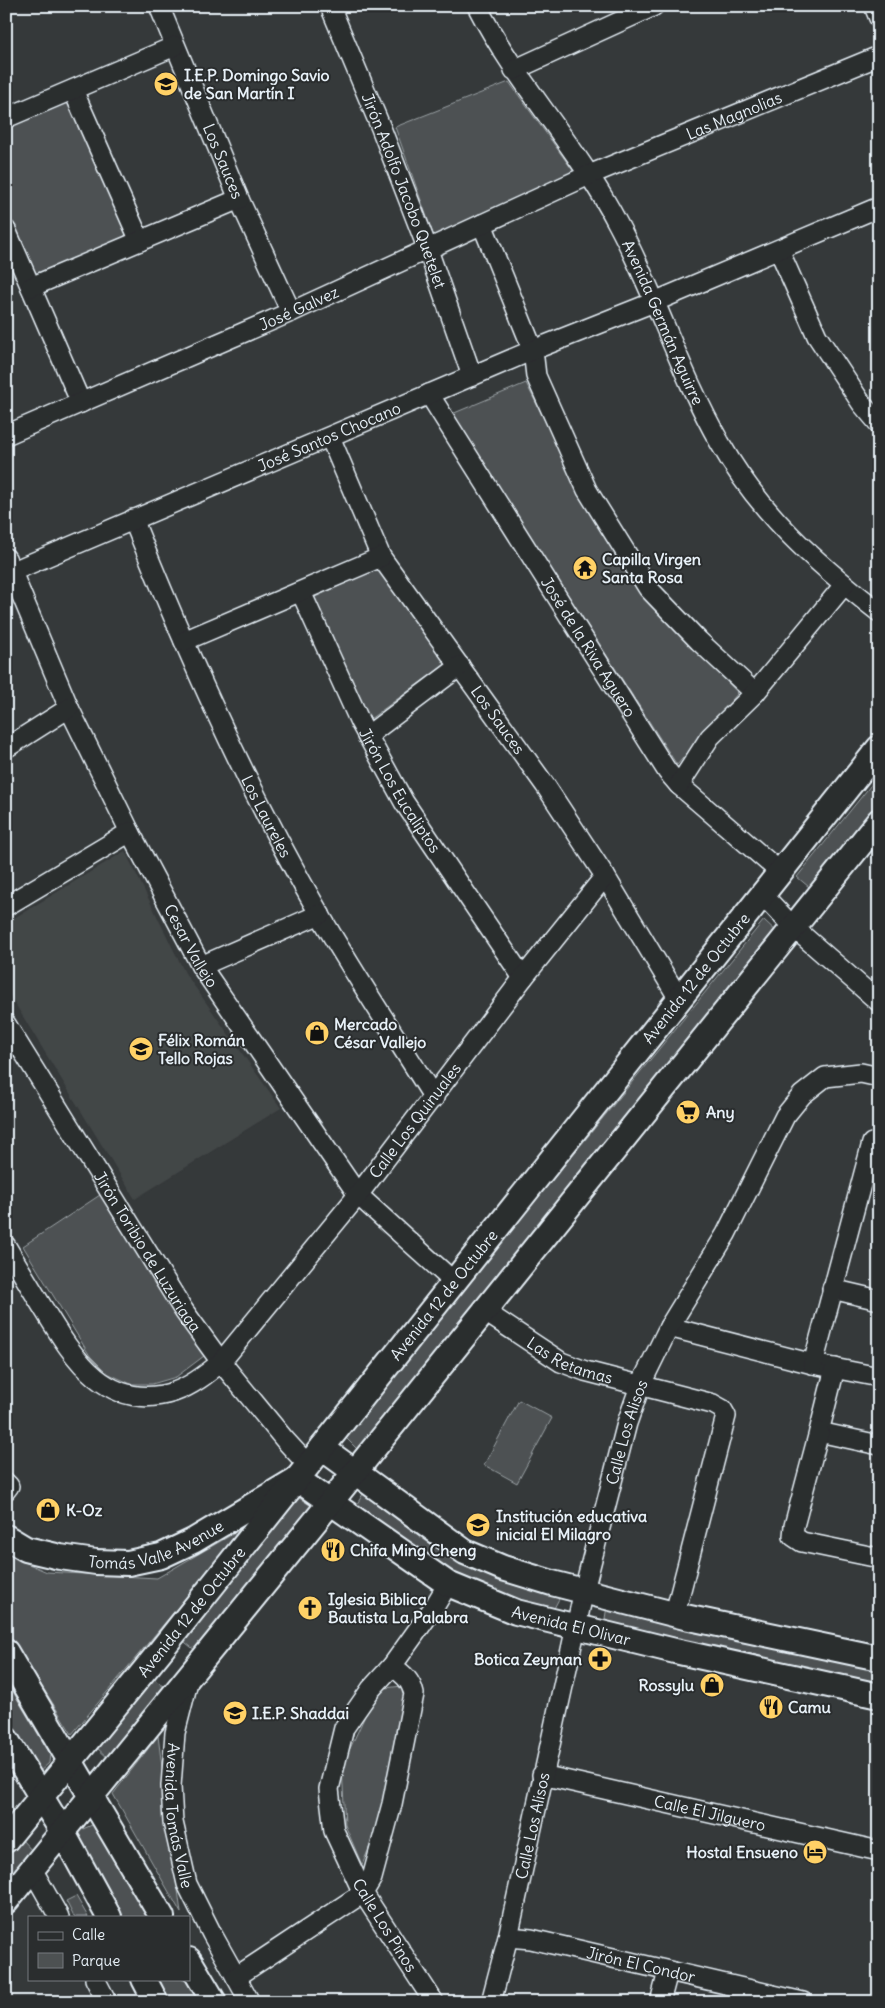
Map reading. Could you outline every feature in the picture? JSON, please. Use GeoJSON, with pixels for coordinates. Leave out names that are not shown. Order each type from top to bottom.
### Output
{"type":"FeatureCollection","features":[{"type":"Feature","properties":{"kind":"main road","name":"Avenida 12 de Octubre"},"geometry":{"type":"LineString","coordinates":[[6,1840],[161,1650],[879,748]]}},
{"type":"Feature","properties":{"kind":"main road"},"geometry":{"type":"LineString","coordinates":[[6,1901],[330,1504],[879,820]]}},
{"type":"Feature","properties":{"kind":"main road"},"geometry":{"type":"LineString","coordinates":[[309,1464],[354,1472],[465,1552],[503,1568],[552,1584],[879,1658]]}},
{"type":"Feature","properties":{"kind":"main road","name":"Avenida El Olivar"},"geometry":{"type":"LineString","coordinates":[[309,1464],[330,1504],[448,1584],[516,1612],[675,1651],[879,1696]]}},
{"type":"Feature","properties":{"kind":"main road","name":"Tomás Valle Avenue"},"geometry":{"type":"LineString","coordinates":[[6,1537],[26,1549],[60,1557],[96,1562],[128,1563],[161,1556],[193,1541],[309,1464]]}},
{"type":"Feature","properties":{"kind":"main road"},"geometry":{"type":"LineString","coordinates":[[161,1650],[190,1675]]}},
{"type":"Feature","properties":{"kind":"main road"},"geometry":{"type":"LineString","coordinates":[[6,1652],[161,1916]]}},
{"type":"Feature","properties":{"kind":"main road"},"geometry":{"type":"LineString","coordinates":[[6,1739],[62,1832],[108,1916]]}},
{"type":"Feature","properties":{"kind":"main road"},"geometry":{"type":"LineString","coordinates":[[190,1962],[214,2002]]}},
{"type":"Feature","properties":{"kind":"main road"},"geometry":{"type":"LineString","coordinates":[[145,1980],[156,2002]]}},
{"type":"Feature","properties":{"kind":"street","name":"Los Sauces"},"geometry":{"type":"LineString","coordinates":[[159,6],[239,199],[292,312]]}},
{"type":"Feature","properties":{"kind":"street","name":"Jirón Adolfo Jacobo Quetelet"},"geometry":{"type":"LineString","coordinates":[[330,6],[381,128],[428,250],[472,376]]}},
{"type":"Feature","properties":{"kind":"street","name":"Avenida Germán Aguirre"},"geometry":{"type":"LineString","coordinates":[[477,6],[514,70],[590,175],[618,224],[706,416],[738,471],[754,494],[790,537],[844,585],[879,612]]}},
{"type":"Feature","properties":{"kind":"street"},"geometry":{"type":"LineString","coordinates":[[514,70],[654,6]]}},
{"type":"Feature","properties":{"kind":"street"},"geometry":{"type":"LineString","coordinates":[[874,6],[879,18]]}},
{"type":"Feature","properties":{"kind":"street"},"geometry":{"type":"LineString","coordinates":[[6,118],[176,46]]}},
{"type":"Feature","properties":{"kind":"street","name":"Las Magnolias"},"geometry":{"type":"LineString","coordinates":[[590,175],[879,56]]}},
{"type":"Feature","properties":{"kind":"street"},"geometry":{"type":"LineString","coordinates":[[73,90],[140,241]]}},
{"type":"Feature","properties":{"kind":"street","name":"José Galvez"},"geometry":{"type":"LineString","coordinates":[[6,436],[292,312],[590,175]]}},
{"type":"Feature","properties":{"kind":"street"},"geometry":{"type":"LineString","coordinates":[[31,288],[239,199]]}},
{"type":"Feature","properties":{"kind":"street","name":"José Santos Chocano"},"geometry":{"type":"LineString","coordinates":[[8,568],[133,519],[533,350],[654,302],[879,207]]}},
{"type":"Feature","properties":{"kind":"street"},"geometry":{"type":"LineString","coordinates":[[482,224],[533,350],[536,376],[587,490],[648,588],[699,641],[755,693]]}},
{"type":"Feature","properties":{"kind":"street"},"geometry":{"type":"LineString","coordinates":[[6,230],[81,403]]}},
{"type":"Feature","properties":{"kind":"street"},"geometry":{"type":"LineString","coordinates":[[779,250],[817,336],[862,404],[879,424]]}},
{"type":"Feature","properties":{"kind":"street","name":"José de la Riva Aguero"},"geometry":{"type":"LineString","coordinates":[[429,394],[662,763],[679,785],[780,872]]}},
{"type":"Feature","properties":{"kind":"street","name":"Los Sauces"},"geometry":{"type":"LineString","coordinates":[[330,436],[382,557],[545,785],[605,876],[679,999]]}},
{"type":"Feature","properties":{"kind":"street","name":"Los Laureles"},"geometry":{"type":"LineString","coordinates":[[133,519],[184,641],[249,782],[320,914],[434,1098]]}},
{"type":"Feature","properties":{"kind":"street"},"geometry":{"type":"LineString","coordinates":[[184,641],[382,557]]}},
{"type":"Feature","properties":{"kind":"street","name":"Cesar Vallejo"},"geometry":{"type":"LineString","coordinates":[[8,568],[70,708],[130,832],[201,966],[358,1195],[454,1282]]}},
{"type":"Feature","properties":{"kind":"street"},"geometry":{"type":"LineString","coordinates":[[679,785],[710,738],[755,693],[844,585]]}},
{"type":"Feature","properties":{"kind":"street","name":"Jirón Los Eucaliptos"},"geometry":{"type":"LineString","coordinates":[[301,592],[367,736],[404,802],[523,978]]}},
{"type":"Feature","properties":{"kind":"street"},"geometry":{"type":"LineString","coordinates":[[367,736],[460,666]]}},
{"type":"Feature","properties":{"kind":"street"},"geometry":{"type":"LineString","coordinates":[[6,748],[70,708]]}},
{"type":"Feature","properties":{"kind":"street"},"geometry":{"type":"LineString","coordinates":[[6,906],[130,832]]}},
{"type":"Feature","properties":{"kind":"street","name":"Calle Los Quinuales"},"geometry":{"type":"LineString","coordinates":[[7,1248],[72,1355],[88,1373],[108,1387],[131,1396],[160,1396],[193,1383],[222,1362],[358,1195],[434,1098],[523,978],[605,876]]}},
{"type":"Feature","properties":{"kind":"street"},"geometry":{"type":"LineString","coordinates":[[762,894],[793,927],[879,1002]]}},
{"type":"Feature","properties":{"kind":"street"},"geometry":{"type":"LineString","coordinates":[[201,966],[320,914]]}},
{"type":"Feature","properties":{"kind":"street","name":"Jirón Toribio de Luzuriaga"},"geometry":{"type":"LineString","coordinates":[[6,1024],[184,1311],[222,1362],[285,1440],[309,1464]]}},
{"type":"Feature","properties":{"kind":"street","name":"Calle Los Alisos"},"geometry":{"type":"LineString","coordinates":[[492,2002],[508,1937],[575,1626],[627,1423],[640,1386],[669,1327],[726,1234],[785,1116],[802,1095],[825,1077],[861,1072],[879,1077]]}},
{"type":"Feature","properties":{"kind":"street"},"geometry":{"type":"LineString","coordinates":[[813,1364],[832,1289],[875,1144]]}},
{"type":"Feature","properties":{"kind":"street"},"geometry":{"type":"LineString","coordinates":[[832,1289],[879,1300]]}},
{"type":"Feature","properties":{"kind":"street","name":"Las Retamas"},"geometry":{"type":"LineString","coordinates":[[484,1312],[561,1362],[585,1371],[713,1404],[722,1409],[726,1416],[675,1613]]}},
{"type":"Feature","properties":{"kind":"street"},"geometry":{"type":"LineString","coordinates":[[669,1327],[813,1364],[879,1377]]}},
{"type":"Feature","properties":{"kind":"street"},"geometry":{"type":"LineString","coordinates":[[835,1368],[793,1536],[802,1542],[879,1558]]}},
{"type":"Feature","properties":{"kind":"street"},"geometry":{"type":"LineString","coordinates":[[819,1432],[879,1446]]}},
{"type":"Feature","properties":{"kind":"street"},"geometry":{"type":"LineString","coordinates":[[6,1483],[9,1486],[6,1490]]}},
{"type":"Feature","properties":{"kind":"street","name":"Calle Los Pinos"},"geometry":{"type":"LineString","coordinates":[[434,2002],[363,1893],[334,1832],[329,1782],[344,1728],[372,1689],[392,1666],[448,1584]]}},
{"type":"Feature","properties":{"kind":"street"},"geometry":{"type":"LineString","coordinates":[[236,1976],[363,1893],[372,1878],[392,1804],[414,1694],[412,1685],[407,1677],[392,1666]]}},
{"type":"Feature","properties":{"kind":"street","name":"Avenida Tomás Valle"},"geometry":{"type":"LineString","coordinates":[[190,1675],[175,1733],[171,1786],[173,1822],[187,1884],[250,2002]]}},
{"type":"Feature","properties":{"kind":"street","name":"Calle El Jilguero"},"geometry":{"type":"LineString","coordinates":[[542,1776],[879,1852]]}},
{"type":"Feature","properties":{"kind":"street"},"geometry":{"type":"LineString","coordinates":[[32,1869],[58,1916]]}},
{"type":"Feature","properties":{"kind":"street","name":"Jirón El Condor"},"geometry":{"type":"LineString","coordinates":[[508,1937],[531,1939],[803,2002]]}},
{"type":"Feature","properties":{"kind":"street"},"geometry":{"type":"LineString","coordinates":[[660,2002],[668,1972]]}},
{"type":"Feature","properties":{"kind":"street"},"geometry":{"type":"LineString","coordinates":[[95,1980],[107,2002]]}},
{"type":"Feature","properties":{"kind":"shaded area","name":"Félix Román Tello Rojas"},"geometry":{"type":"Polygon","coordinates":[[[125,851],[185,973],[281,1108],[135,1199],[6,989],[6,923],[125,851]]]}},
{"type":"Feature","properties":{"kind":"green space"},"geometry":{"type":"Polygon","coordinates":[[[509,82],[574,172],[434,237],[395,127],[509,82]]]}},
{"type":"Feature","properties":{"kind":"green space"},"geometry":{"type":"Polygon","coordinates":[[[69,100],[128,231],[123,238],[41,274],[28,272],[6,219],[6,128],[69,100]]]}},
{"type":"Feature","properties":{"kind":"green space"},"geometry":{"type":"Polygon","coordinates":[[[526,383],[601,532],[635,586],[738,693],[677,765],[452,414],[526,383]]]}},
{"type":"Feature","properties":{"kind":"green space"},"geometry":{"type":"Polygon","coordinates":[[[378,568],[447,663],[370,719],[313,598],[378,568]]]}},
{"type":"Feature","properties":{"kind":"green space"},"geometry":{"type":"Polygon","coordinates":[[[879,775],[879,815],[815,892],[797,877],[879,775]]]}},
{"type":"Feature","properties":{"kind":"green space"},"geometry":{"type":"Polygon","coordinates":[[[764,920],[780,935],[358,1450],[344,1436],[764,920]]]}},
{"type":"Feature","properties":{"kind":"green space"},"geometry":{"type":"Polygon","coordinates":[[[100,1195],[204,1356],[176,1377],[152,1384],[131,1384],[107,1373],[90,1356],[23,1246],[100,1195]]]}},
{"type":"Feature","properties":{"kind":"green space"},"geometry":{"type":"Polygon","coordinates":[[[519,1400],[552,1418],[517,1483],[484,1465],[519,1400]]]}},
{"type":"Feature","properties":{"kind":"green space"},"geometry":{"type":"Polygon","coordinates":[[[363,1494],[426,1541],[475,1569],[561,1595],[550,1616],[441,1573],[352,1512],[363,1494]]]}},
{"type":"Feature","properties":{"kind":"green space"},"geometry":{"type":"Polygon","coordinates":[[[296,1496],[313,1507],[196,1651],[181,1639],[296,1496]]]}},
{"type":"Feature","properties":{"kind":"green space"},"geometry":{"type":"Polygon","coordinates":[[[245,1527],[72,1734],[6,1629],[6,1554],[47,1572],[157,1578],[245,1527]]]}},
{"type":"Feature","properties":{"kind":"green space"},"geometry":{"type":"Polygon","coordinates":[[[607,1606],[879,1670],[879,1690],[604,1625],[607,1606]]]}},
{"type":"Feature","properties":{"kind":"green space"},"geometry":{"type":"Polygon","coordinates":[[[151,1676],[165,1688],[109,1759],[96,1747],[151,1676]]]}},
{"type":"Feature","properties":{"kind":"green space"},"geometry":{"type":"Polygon","coordinates":[[[6,1680],[50,1754],[49,1763],[38,1773],[6,1729],[6,1680]]]}},
{"type":"Feature","properties":{"kind":"green space"},"geometry":{"type":"Polygon","coordinates":[[[402,1686],[405,1704],[381,1819],[362,1865],[345,1825],[342,1766],[365,1716],[385,1688],[402,1686]]]}},
{"type":"Feature","properties":{"kind":"green space"},"geometry":{"type":"Polygon","coordinates":[[[158,1736],[181,1913],[113,1794],[158,1736]]]}},
{"type":"Feature","properties":{"kind":"green space"},"geometry":{"type":"Polygon","coordinates":[[[92,1825],[99,1832],[149,1916],[117,1916],[76,1832],[92,1825]]]}},
{"type":"Feature","properties":{"kind":"green space"},"geometry":{"type":"Polygon","coordinates":[[[21,1839],[35,1854],[6,1889],[6,1858],[21,1839]]]}},
{"type":"Feature","properties":{"kind":"green space"},"geometry":{"type":"Polygon","coordinates":[[[76,1896],[87,1916],[74,1916],[66,1901],[76,1896]]]}},
{"type":"Feature","properties":{"kind":"green space"},"geometry":{"type":"Polygon","coordinates":[[[154,1980],[189,1980],[202,2002],[166,2002],[154,1980]]]}},
{"type":"Feature","properties":{"kind":"place","name":"I.E.P. Domingo Savio de San Martín I"},"geometry":{"type":"Point","coordinates":[166,84]}},
{"type":"Feature","properties":{"kind":"place","name":"Capilla Virgen Santa Rosa"},"geometry":{"type":"Point","coordinates":[585,568]}},
{"type":"Feature","properties":{"kind":"place","name":"Mercado César Vallejo"},"geometry":{"type":"Point","coordinates":[317,1033]}},
{"type":"Feature","properties":{"kind":"place","name":"Félix Román Tello Rojas"},"geometry":{"type":"Point","coordinates":[141,1049]}},
{"type":"Feature","properties":{"kind":"place","name":"Any"},"geometry":{"type":"Point","coordinates":[688,1112]}},
{"type":"Feature","properties":{"kind":"place","name":"K-Oz"},"geometry":{"type":"Point","coordinates":[48,1510]}},
{"type":"Feature","properties":{"kind":"place","name":"Institución educativa inicial El Milagro"},"geometry":{"type":"Point","coordinates":[478,1525]}},
{"type":"Feature","properties":{"kind":"place","name":"Chifa Ming Cheng"},"geometry":{"type":"Point","coordinates":[333,1550]}},
{"type":"Feature","properties":{"kind":"place","name":"Iglesia Biblica Bautista La Palabra"},"geometry":{"type":"Point","coordinates":[310,1608]}},
{"type":"Feature","properties":{"kind":"place","name":"Botica Zeyman"},"geometry":{"type":"Point","coordinates":[600,1659]}},
{"type":"Feature","properties":{"kind":"place","name":"Rossylu"},"geometry":{"type":"Point","coordinates":[712,1685]}},
{"type":"Feature","properties":{"kind":"place","name":"Camu"},"geometry":{"type":"Point","coordinates":[771,1707]}},
{"type":"Feature","properties":{"kind":"place","name":"I.E.P. Shaddai"},"geometry":{"type":"Point","coordinates":[235,1713]}},
{"type":"Feature","properties":{"kind":"place","name":"Hostal Ensueno"},"geometry":{"type":"Point","coordinates":[815,1852]}}]}
